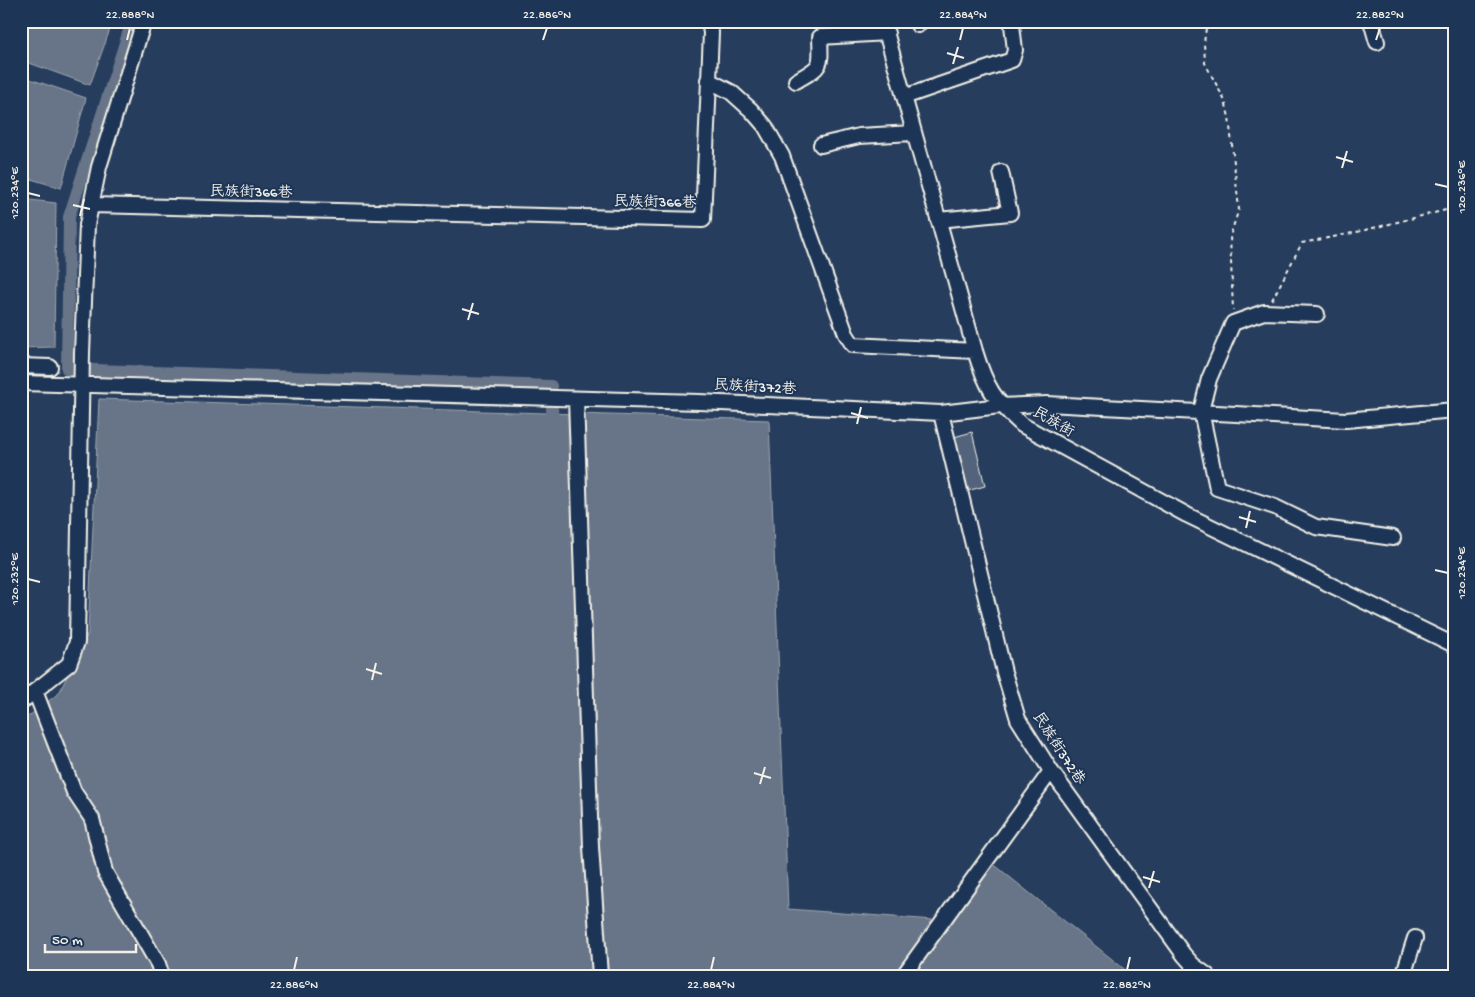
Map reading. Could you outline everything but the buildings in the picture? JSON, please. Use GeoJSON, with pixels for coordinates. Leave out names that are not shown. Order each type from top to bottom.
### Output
{"type":"FeatureCollection","features":[{"type":"Feature","properties":{"kind":"street"},"geometry":{"type":"LineString","coordinates":[[21,702],[69,664],[77,642],[81,384],[88,225],[99,167],[144,21]]}},
{"type":"Feature","properties":{"kind":"street"},"geometry":{"type":"LineString","coordinates":[[709,21],[711,33],[708,80],[731,92],[751,110],[765,126],[782,156],[846,334],[853,345],[975,351]]}},
{"type":"Feature","properties":{"kind":"street"},"geometry":{"type":"LineString","coordinates":[[1372,21],[1377,42]]}},
{"type":"Feature","properties":{"kind":"street"},"geometry":{"type":"LineString","coordinates":[[904,97],[1012,60],[1015,50],[1012,25]]}},
{"type":"Feature","properties":{"kind":"street"},"geometry":{"type":"LineString","coordinates":[[796,81],[819,67],[821,62],[820,37],[885,27]]}},
{"type":"Feature","properties":{"kind":"street","name":"民族街"},"geometry":{"type":"LineString","coordinates":[[885,27],[913,133],[984,381],[1000,406],[1022,425],[1187,515],[1454,645]]}},
{"type":"Feature","properties":{"kind":"street","name":"民族街366巷"},"geometry":{"type":"LineString","coordinates":[[92,205],[703,220],[708,80]]}},
{"type":"Feature","properties":{"kind":"street"},"geometry":{"type":"LineString","coordinates":[[821,144],[859,136],[913,133]]}},
{"type":"Feature","properties":{"kind":"street"},"geometry":{"type":"LineString","coordinates":[[938,220],[1010,213],[1000,172]]}},
{"type":"Feature","properties":{"kind":"street"},"geometry":{"type":"LineString","coordinates":[[1317,314],[1264,312],[1233,323],[1209,379],[1201,411],[1218,488],[1275,507],[1316,528],[1393,538]]}},
{"type":"Feature","properties":{"kind":"street"},"geometry":{"type":"LineString","coordinates":[[21,366],[50,367]]}},
{"type":"Feature","properties":{"kind":"street","name":"民族街372巷"},"geometry":{"type":"LineString","coordinates":[[21,383],[699,402],[941,413],[1000,406],[1047,404],[1346,420],[1454,410]]}},
{"type":"Feature","properties":{"kind":"street"},"geometry":{"type":"LineString","coordinates":[[572,399],[591,847],[600,976]]}},
{"type":"Feature","properties":{"kind":"street","name":"民族街372巷"},"geometry":{"type":"LineString","coordinates":[[941,413],[1011,698],[1018,719],[1051,771],[1184,955],[1193,965],[1208,976]]}},
{"type":"Feature","properties":{"kind":"street"},"geometry":{"type":"LineString","coordinates":[[35,691],[74,792],[92,819],[105,872],[158,964],[162,976]]}},
{"type":"Feature","properties":{"kind":"street"},"geometry":{"type":"LineString","coordinates":[[903,976],[1051,771]]}},
{"type":"Feature","properties":{"kind":"street"},"geometry":{"type":"LineString","coordinates":[[1403,976],[1415,938]]}},
{"type":"Feature","properties":{"kind":"path"},"geometry":{"type":"LineString","coordinates":[[1207,21],[1204,43],[1205,63],[1224,101],[1229,117],[1239,209],[1230,236],[1233,323]]}},
{"type":"Feature","properties":{"kind":"path"},"geometry":{"type":"LineString","coordinates":[[1264,312],[1278,292],[1302,243],[1353,233],[1454,208]]}},
{"type":"Feature","properties":{"kind":"water"},"geometry":{"type":"Polygon","coordinates":[[[21,21],[113,21],[90,85],[21,60],[21,21]]]}},
{"type":"Feature","properties":{"kind":"water"},"geometry":{"type":"Polygon","coordinates":[[[21,76],[86,98],[61,188],[21,176],[21,76]]]}},
{"type":"Feature","properties":{"kind":"water"},"geometry":{"type":"Polygon","coordinates":[[[21,199],[56,203],[54,347],[21,348],[21,199]]]}},
{"type":"Feature","properties":{"kind":"water"},"geometry":{"type":"Polygon","coordinates":[[[99,399],[769,420],[788,909],[934,920],[986,858],[1133,976],[21,976],[21,722],[59,693],[88,633],[99,399]]]}},
{"type":"Feature","properties":{"kind":"waterway"},"geometry":{"type":"LineString","coordinates":[[132,21],[69,217],[67,369],[551,386],[553,431]]}}]}
